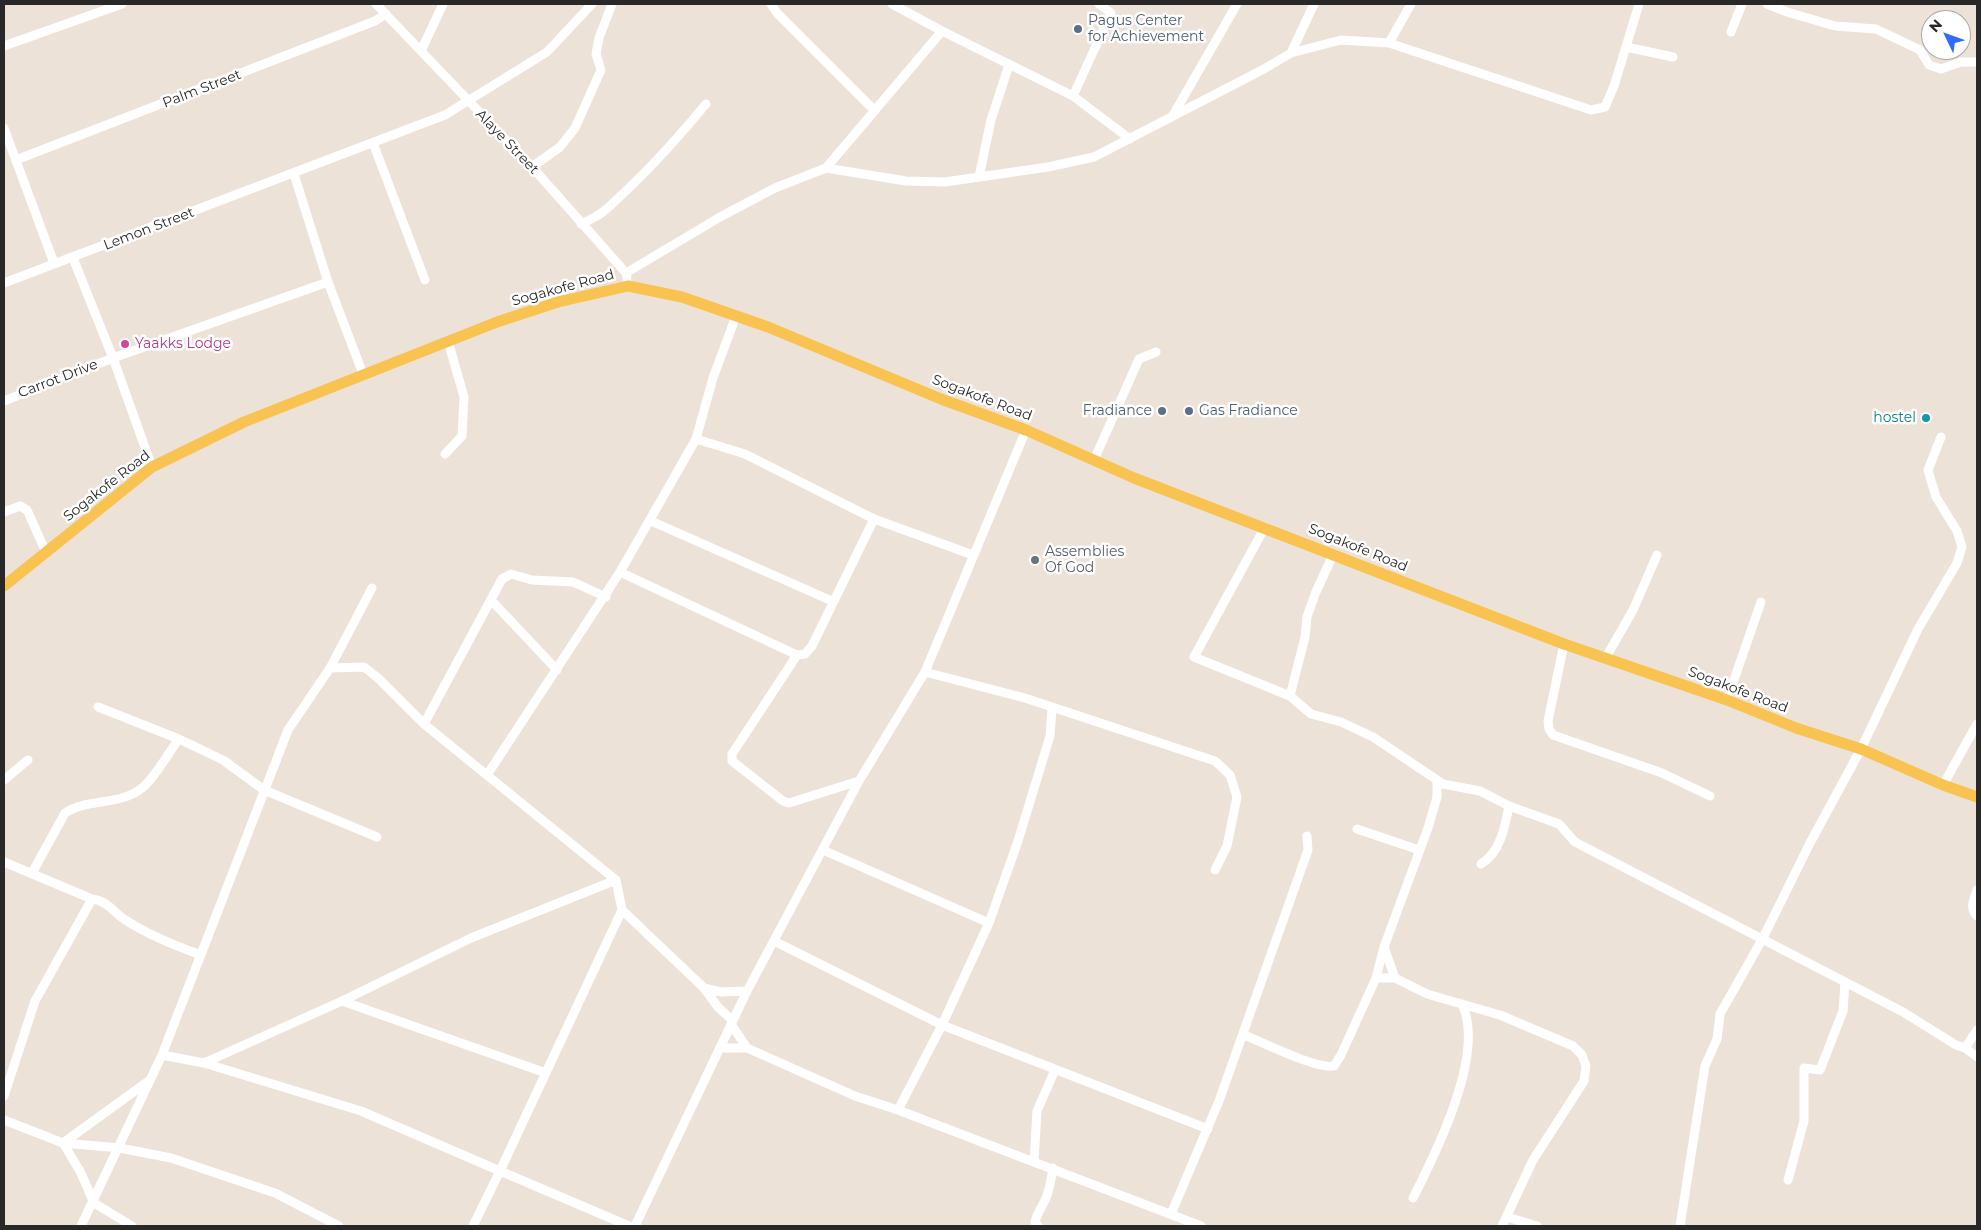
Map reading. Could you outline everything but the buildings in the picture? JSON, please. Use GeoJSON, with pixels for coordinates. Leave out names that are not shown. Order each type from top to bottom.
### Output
{"type":"FeatureCollection","features":[{"type":"Feature","properties":{"kind":"main road","name":"Sogakofe Road"},"geometry":{"type":"LineString","coordinates":[[4,586],[152,467],[244,422],[497,322],[558,302],[628,286],[682,297],[736,316],[1026,430],[1134,478],[1564,644],[1727,700],[1796,728],[1860,749],[1943,785],[1977,797]]}},
{"type":"Feature","properties":{"kind":"street"},"geometry":{"type":"LineString","coordinates":[[4,46],[122,4]]}},
{"type":"Feature","properties":{"kind":"street","name":"Alaye Street"},"geometry":{"type":"LineString","coordinates":[[376,4],[532,167],[626,273]]}},
{"type":"Feature","properties":{"kind":"street"},"geometry":{"type":"LineString","coordinates":[[421,51],[443,4]]}},
{"type":"Feature","properties":{"kind":"street","name":"Lemon Street"},"geometry":{"type":"LineString","coordinates":[[4,283],[445,115],[469,102],[547,52],[592,4]]}},
{"type":"Feature","properties":{"kind":"street"},"geometry":{"type":"LineString","coordinates":[[532,167],[560,147],[575,128],[600,70],[596,54],[599,38],[612,4]]}},
{"type":"Feature","properties":{"kind":"street"},"geometry":{"type":"LineString","coordinates":[[771,4],[777,13],[875,111]]}},
{"type":"Feature","properties":{"kind":"street"},"geometry":{"type":"LineString","coordinates":[[892,4],[942,32],[1073,96],[1130,140]]}},
{"type":"Feature","properties":{"kind":"street"},"geometry":{"type":"LineString","coordinates":[[1073,96],[1112,13],[1099,4]]}},
{"type":"Feature","properties":{"kind":"street"},"geometry":{"type":"LineString","coordinates":[[1171,118],[1237,4]]}},
{"type":"Feature","properties":{"kind":"street"},"geometry":{"type":"LineString","coordinates":[[1291,53],[1314,4]]}},
{"type":"Feature","properties":{"kind":"street"},"geometry":{"type":"LineString","coordinates":[[1389,43],[1411,4]]}},
{"type":"Feature","properties":{"kind":"street"},"geometry":{"type":"LineString","coordinates":[[826,168],[867,173],[906,181],[945,182],[1048,167],[1094,156],[1130,140],[1291,53],[1341,40],[1389,43],[1591,110],[1605,107],[1614,86],[1639,4]]}},
{"type":"Feature","properties":{"kind":"street"},"geometry":{"type":"LineString","coordinates":[[1732,32],[1742,4]]}},
{"type":"Feature","properties":{"kind":"street"},"geometry":{"type":"LineString","coordinates":[[1767,4],[1835,26],[1876,29],[1920,50],[1929,65],[1942,69],[1961,62],[1977,62]]}},
{"type":"Feature","properties":{"kind":"street","name":"Palm Street"},"geometry":{"type":"LineString","coordinates":[[16,160],[366,25],[386,14]]}},
{"type":"Feature","properties":{"kind":"street"},"geometry":{"type":"LineString","coordinates":[[628,286],[626,273],[720,217],[775,188],[826,168],[942,32]]}},
{"type":"Feature","properties":{"kind":"street"},"geometry":{"type":"LineString","coordinates":[[1626,47],[1673,57]]}},
{"type":"Feature","properties":{"kind":"street"},"geometry":{"type":"LineString","coordinates":[[979,177],[991,120],[1009,65]]}},
{"type":"Feature","properties":{"kind":"street"},"geometry":{"type":"LineString","coordinates":[[581,224],[611,207],[651,167],[706,104]]}},
{"type":"Feature","properties":{"kind":"street"},"geometry":{"type":"LineString","coordinates":[[4,128],[54,263]]}},
{"type":"Feature","properties":{"kind":"street"},"geometry":{"type":"LineString","coordinates":[[374,143],[425,280]]}},
{"type":"Feature","properties":{"kind":"street"},"geometry":{"type":"LineString","coordinates":[[294,174],[328,282],[363,374]]}},
{"type":"Feature","properties":{"kind":"street"},"geometry":{"type":"LineString","coordinates":[[73,258],[113,358],[152,467]]}},
{"type":"Feature","properties":{"kind":"street","name":"Carrot Drive"},"geometry":{"type":"LineString","coordinates":[[4,400],[113,358],[328,282]]}},
{"type":"Feature","properties":{"kind":"street"},"geometry":{"type":"LineString","coordinates":[[487,775],[606,597],[696,439],[713,378],[736,316]]}},
{"type":"Feature","properties":{"kind":"street"},"geometry":{"type":"LineString","coordinates":[[445,454],[462,436],[464,397],[448,342]]}},
{"type":"Feature","properties":{"kind":"street"},"geometry":{"type":"LineString","coordinates":[[1094,460],[1139,359],[1156,352]]}},
{"type":"Feature","properties":{"kind":"street"},"geometry":{"type":"LineString","coordinates":[[635,1226],[747,991],[859,781],[925,672],[1026,430]]}},
{"type":"Feature","properties":{"kind":"street"},"geometry":{"type":"LineString","coordinates":[[1680,1226],[1705,1066],[1717,1039],[1720,1014],[1763,938],[1810,843],[1860,749],[1918,630],[1957,563],[1962,548],[1957,531],[1944,512],[1929,477],[1928,470],[1941,436]]}},
{"type":"Feature","properties":{"kind":"street"},"geometry":{"type":"LineString","coordinates":[[696,439],[746,454],[874,519],[973,555]]}},
{"type":"Feature","properties":{"kind":"street"},"geometry":{"type":"LineString","coordinates":[[4,512],[20,506],[27,510],[46,552]]}},
{"type":"Feature","properties":{"kind":"street"},"geometry":{"type":"LineString","coordinates":[[620,572],[797,655],[805,654],[812,646],[832,601],[874,519]]}},
{"type":"Feature","properties":{"kind":"street"},"geometry":{"type":"LineString","coordinates":[[651,521],[832,601]]}},
{"type":"Feature","properties":{"kind":"street"},"geometry":{"type":"LineString","coordinates":[[1265,527],[1194,657],[1290,696],[1311,714],[1341,722],[1373,736],[1437,780],[1480,791],[1509,806],[1559,824],[1575,842],[1903,1012],[1942,1038],[1965,1048],[1977,1057]]}},
{"type":"Feature","properties":{"kind":"street"},"geometry":{"type":"LineString","coordinates":[[1290,696],[1315,594],[1333,555]]}},
{"type":"Feature","properties":{"kind":"street"},"geometry":{"type":"LineString","coordinates":[[1606,659],[1633,610],[1657,555]]}},
{"type":"Feature","properties":{"kind":"street"},"geometry":{"type":"LineString","coordinates":[[424,724],[492,601],[502,578],[511,574],[532,580],[573,582],[606,597]]}},
{"type":"Feature","properties":{"kind":"street"},"geometry":{"type":"LineString","coordinates":[[81,1226],[94,1203],[162,1055],[288,730],[330,668],[372,588]]}},
{"type":"Feature","properties":{"kind":"street"},"geometry":{"type":"LineString","coordinates":[[492,601],[557,670]]}},
{"type":"Feature","properties":{"kind":"street"},"geometry":{"type":"LineString","coordinates":[[1727,700],[1761,602]]}},
{"type":"Feature","properties":{"kind":"street"},"geometry":{"type":"LineString","coordinates":[[1564,644],[1548,721],[1549,729],[1553,735],[1662,774],[1710,796]]}},
{"type":"Feature","properties":{"kind":"street"},"geometry":{"type":"LineString","coordinates":[[797,655],[732,754],[732,761],[783,801],[789,803],[859,781]]}},
{"type":"Feature","properties":{"kind":"street"},"geometry":{"type":"LineString","coordinates":[[330,668],[364,666],[424,724],[616,880],[622,910],[704,988],[732,1023],[747,1048]]}},
{"type":"Feature","properties":{"kind":"street"},"geometry":{"type":"LineString","coordinates":[[925,672],[1025,698],[1155,739],[1215,761],[1230,775],[1237,797],[1227,846],[1216,870]]}},
{"type":"Feature","properties":{"kind":"street"},"geometry":{"type":"LineString","coordinates":[[98,707],[179,739],[223,760],[264,790],[377,837]]}},
{"type":"Feature","properties":{"kind":"street"},"geometry":{"type":"LineString","coordinates":[[898,1110],[942,1025],[989,923],[1018,841],[1050,736],[1052,708]]}},
{"type":"Feature","properties":{"kind":"street"},"geometry":{"type":"LineString","coordinates":[[1943,785],[1977,724]]}},
{"type":"Feature","properties":{"kind":"street"},"geometry":{"type":"LineString","coordinates":[[32,873],[65,813],[72,808],[125,797],[142,788],[179,739]]}},
{"type":"Feature","properties":{"kind":"street"},"geometry":{"type":"LineString","coordinates":[[4,780],[28,760]]}},
{"type":"Feature","properties":{"kind":"street"},"geometry":{"type":"LineString","coordinates":[[1244,1035],[1302,1059],[1327,1067],[1334,1066],[1341,1055],[1376,978],[1384,947],[1437,797],[1437,780]]}},
{"type":"Feature","properties":{"kind":"street"},"geometry":{"type":"LineString","coordinates":[[1480,864],[1491,858],[1506,824],[1509,806]]}},
{"type":"Feature","properties":{"kind":"street"},"geometry":{"type":"LineString","coordinates":[[1357,829],[1419,850]]}},
{"type":"Feature","properties":{"kind":"street"},"geometry":{"type":"LineString","coordinates":[[1171,1214],[1208,1130],[1244,1035],[1308,850],[1307,836]]}},
{"type":"Feature","properties":{"kind":"street"},"geometry":{"type":"LineString","coordinates":[[823,850],[989,923]]}},
{"type":"Feature","properties":{"kind":"street"},"geometry":{"type":"LineString","coordinates":[[4,862],[92,899],[102,900],[114,908],[125,920],[174,946],[201,955]]}},
{"type":"Feature","properties":{"kind":"street"},"geometry":{"type":"LineString","coordinates":[[204,1063],[342,1001],[471,938],[616,880]]}},
{"type":"Feature","properties":{"kind":"street"},"geometry":{"type":"LineString","coordinates":[[1977,890],[1972,905],[1973,912],[1977,916]]}},
{"type":"Feature","properties":{"kind":"street"},"geometry":{"type":"LineString","coordinates":[[4,1096],[34,1001],[92,899]]}},
{"type":"Feature","properties":{"kind":"street"},"geometry":{"type":"LineString","coordinates":[[473,1226],[622,910]]}},
{"type":"Feature","properties":{"kind":"street"},"geometry":{"type":"LineString","coordinates":[[774,942],[942,1025],[1208,1130]]}},
{"type":"Feature","properties":{"kind":"street"},"geometry":{"type":"LineString","coordinates":[[1384,947],[1395,978]]}},
{"type":"Feature","properties":{"kind":"street"},"geometry":{"type":"LineString","coordinates":[[1376,978],[1395,978],[1427,994],[1525,1024],[1573,1046],[1582,1055],[1586,1066],[1584,1081],[1533,1160],[1502,1226]]}},
{"type":"Feature","properties":{"kind":"street"},"geometry":{"type":"LineString","coordinates":[[1788,1180],[1804,1121],[1804,1068],[1820,1070],[1843,1011],[1844,983]]}},
{"type":"Feature","properties":{"kind":"street"},"geometry":{"type":"LineString","coordinates":[[704,988],[721,992],[747,991]]}},
{"type":"Feature","properties":{"kind":"street"},"geometry":{"type":"LineString","coordinates":[[342,1001],[546,1073]]}},
{"type":"Feature","properties":{"kind":"street"},"geometry":{"type":"LineString","coordinates":[[1413,1198],[1440,1143],[1462,1080],[1469,1022],[1462,1004]]}},
{"type":"Feature","properties":{"kind":"street"},"geometry":{"type":"LineString","coordinates":[[1965,1048],[1977,1030]]}},
{"type":"Feature","properties":{"kind":"street"},"geometry":{"type":"LineString","coordinates":[[720,1048],[747,1048],[855,1096],[898,1110],[1053,1168],[1201,1226]]}},
{"type":"Feature","properties":{"kind":"street"},"geometry":{"type":"LineString","coordinates":[[162,1055],[204,1063],[361,1111],[629,1226]]}},
{"type":"Feature","properties":{"kind":"street"},"geometry":{"type":"LineString","coordinates":[[1034,1162],[1037,1111],[1055,1070]]}},
{"type":"Feature","properties":{"kind":"street"},"geometry":{"type":"LineString","coordinates":[[63,1143],[150,1080]]}},
{"type":"Feature","properties":{"kind":"street"},"geometry":{"type":"LineString","coordinates":[[4,1120],[63,1143],[120,1148],[171,1158],[275,1193],[339,1226]]}},
{"type":"Feature","properties":{"kind":"street"},"geometry":{"type":"LineString","coordinates":[[63,1143],[80,1171],[94,1203],[132,1226]]}},
{"type":"Feature","properties":{"kind":"street"},"geometry":{"type":"LineString","coordinates":[[1038,1226],[1035,1222],[1036,1216],[1049,1190],[1053,1168]]}},
{"type":"Feature","properties":{"kind":"street"},"geometry":{"type":"LineString","coordinates":[[1507,1217],[1538,1226]]}},
{"type":"Feature","properties":{"kind":"place","name":"Pagus Center for Achievement"},"geometry":{"type":"Point","coordinates":[1078,29]}},
{"type":"Feature","properties":{"kind":"place","name":"Yaakks Lodge"},"geometry":{"type":"Point","coordinates":[125,344]}},
{"type":"Feature","properties":{"kind":"place","name":"Fradiance"},"geometry":{"type":"Point","coordinates":[1162,411]}},
{"type":"Feature","properties":{"kind":"place","name":"Gas Fradiance"},"geometry":{"type":"Point","coordinates":[1189,411]}},
{"type":"Feature","properties":{"kind":"place","name":"hostel"},"geometry":{"type":"Point","coordinates":[1926,418]}},
{"type":"Feature","properties":{"kind":"place","name":"Assemblies Of God"},"geometry":{"type":"Point","coordinates":[1035,560]}}]}
